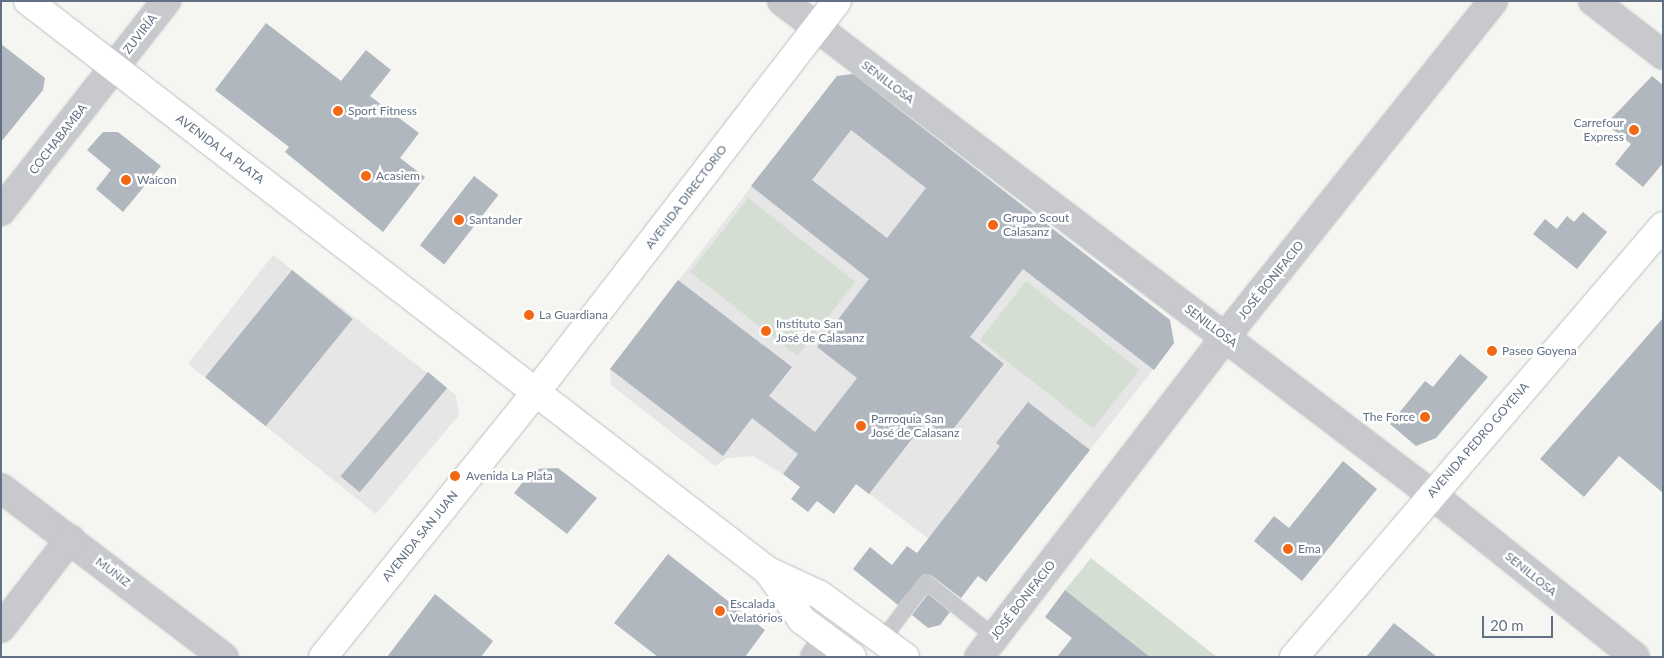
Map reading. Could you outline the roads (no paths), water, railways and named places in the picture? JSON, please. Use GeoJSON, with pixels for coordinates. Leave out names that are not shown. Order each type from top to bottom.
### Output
{"type":"FeatureCollection","features":[{"type":"Feature","properties":{"kind":"main road","name":"AVENIDA LA PLATA"},"geometry":{"type":"LineString","coordinates":[[28,1],[768,571],[820,595],[849,651]]}},
{"type":"Feature","properties":{"kind":"main road","name":"AVENIDA DIRECTORIO"},"geometry":{"type":"LineString","coordinates":[[536,392],[837,1]]}},
{"type":"Feature","properties":{"kind":"main road","name":"AVENIDA PEDRO GOYENA"},"geometry":{"type":"LineString","coordinates":[[1294,657],[1431,494],[1663,226]]}},
{"type":"Feature","properties":{"kind":"main road","name":"AVENIDA SAN JUAN"},"geometry":{"type":"LineString","coordinates":[[323,657],[536,392]]}},
{"type":"Feature","properties":{"kind":"main road","name":"AVENIDA LA PLATA"},"geometry":{"type":"LineString","coordinates":[[768,571],[802,620],[849,651],[905,657]]}},
{"type":"Feature","properties":{"kind":"street","name":"ZUVIRÍA"},"geometry":{"type":"LineString","coordinates":[[114,68],[166,1]]}},
{"type":"Feature","properties":{"kind":"street","name":"SENILLOSA"},"geometry":{"type":"LineString","coordinates":[[782,1],[1431,494],[1635,657]]}},
{"type":"Feature","properties":{"kind":"street","name":"JOSÉ BONIFACIO"},"geometry":{"type":"LineString","coordinates":[[987,647],[1225,337],[1494,1]]}},
{"type":"Feature","properties":{"kind":"street"},"geometry":{"type":"LineString","coordinates":[[1593,1],[1663,55]]}},
{"type":"Feature","properties":{"kind":"street","name":"COCHABAMBA"},"geometry":{"type":"LineString","coordinates":[[1,211],[114,68]]}},
{"type":"Feature","properties":{"kind":"street","name":"MUÑIZ"},"geometry":{"type":"LineString","coordinates":[[1,488],[224,657]]}},
{"type":"Feature","properties":{"kind":"street"},"geometry":{"type":"LineString","coordinates":[[1,628],[70,539]]}},
{"type":"Feature","properties":{"kind":"lane"},"geometry":{"type":"LineString","coordinates":[[849,651],[926,582],[987,647]]}},
{"type":"Feature","properties":{"kind":"place","name":"Sport Fitness"},"geometry":{"type":"Point","coordinates":[338,111]}},
{"type":"Feature","properties":{"kind":"place","name":"Carrefour Express"},"geometry":{"type":"Point","coordinates":[1634,130]}},
{"type":"Feature","properties":{"kind":"place","name":"Acasiem"},"geometry":{"type":"Point","coordinates":[366,176]}},
{"type":"Feature","properties":{"kind":"place","name":"Waícon"},"geometry":{"type":"Point","coordinates":[126,180]}},
{"type":"Feature","properties":{"kind":"place","name":"Santander"},"geometry":{"type":"Point","coordinates":[459,220]}},
{"type":"Feature","properties":{"kind":"place","name":"Grupo Scout Calasanz"},"geometry":{"type":"Point","coordinates":[993,225]}},
{"type":"Feature","properties":{"kind":"place","name":"La Guardiana"},"geometry":{"type":"Point","coordinates":[529,315]}},
{"type":"Feature","properties":{"kind":"place","name":"Instituto San José de Calasanz"},"geometry":{"type":"Point","coordinates":[766,331]}},
{"type":"Feature","properties":{"kind":"place","name":"Paseo Goyena"},"geometry":{"type":"Point","coordinates":[1492,351]}},
{"type":"Feature","properties":{"kind":"place","name":"The Force"},"geometry":{"type":"Point","coordinates":[1425,417]}},
{"type":"Feature","properties":{"kind":"place","name":"Parroquia San José de Calasanz"},"geometry":{"type":"Point","coordinates":[861,426]}},
{"type":"Feature","properties":{"kind":"place","name":"Avenida La Plata"},"geometry":{"type":"Point","coordinates":[455,476]}},
{"type":"Feature","properties":{"kind":"place","name":"Ema"},"geometry":{"type":"Point","coordinates":[1288,549]}},
{"type":"Feature","properties":{"kind":"place","name":"Escalada Velatórios"},"geometry":{"type":"Point","coordinates":[720,611]}}]}
